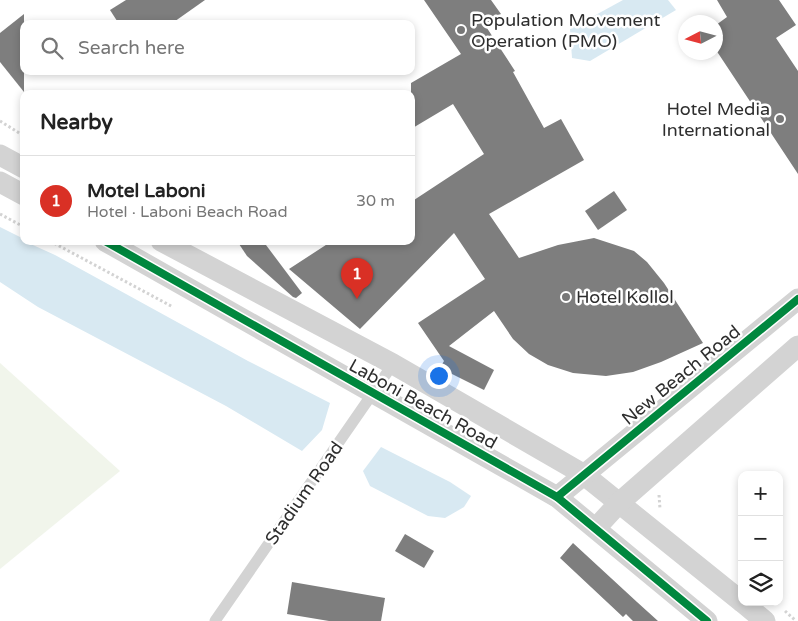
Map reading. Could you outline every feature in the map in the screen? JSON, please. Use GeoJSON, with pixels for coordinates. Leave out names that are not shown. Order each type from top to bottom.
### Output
{"type":"FeatureCollection","features":[{"type":"Feature","properties":{"kind":"street"},"geometry":{"type":"LineString","coordinates":[[0,156],[20,166]]}},
{"type":"Feature","properties":{"kind":"street"},"geometry":{"type":"LineString","coordinates":[[0,182],[20,193]]}},
{"type":"Feature","properties":{"kind":"street","name":"Laboni Beach Road"},"geometry":{"type":"LineString","coordinates":[[112,245],[558,497],[706,621]]}},
{"type":"Feature","properties":{"kind":"street","name":"Laboni Beach Road"},"geometry":{"type":"LineString","coordinates":[[169,245],[393,364],[583,474],[738,599]]}},
{"type":"Feature","properties":{"kind":"street","name":"New Beach Road"},"geometry":{"type":"LineString","coordinates":[[558,497],[583,474],[798,299]]}},
{"type":"Feature","properties":{"kind":"street"},"geometry":{"type":"LineString","coordinates":[[596,528],[619,503],[798,346]]}},
{"type":"Feature","properties":{"kind":"street","name":"Laboni Beach Road"},"geometry":{"type":"LineString","coordinates":[[747,606],[765,621]]}},
{"type":"Feature","properties":{"kind":"lane","name":"Stadium Road"},"geometry":{"type":"LineString","coordinates":[[215,621],[393,364]]}},
{"type":"Feature","properties":{"kind":"path"},"geometry":{"type":"LineString","coordinates":[[0,121],[20,134]]}},
{"type":"Feature","properties":{"kind":"path"},"geometry":{"type":"LineString","coordinates":[[0,214],[20,225]]}},
{"type":"Feature","properties":{"kind":"path"},"geometry":{"type":"LineString","coordinates":[[661,490],[659,502],[664,516]]}},
{"type":"Feature","properties":{"kind":"shaded area"},"geometry":{"type":"Polygon","coordinates":[[[623,0],[668,0],[676,10],[590,61],[572,58],[570,29],[623,0]]]}},
{"type":"Feature","properties":{"kind":"shaded area"},"geometry":{"type":"Polygon","coordinates":[[[0,227],[20,237],[20,245],[33,245],[55,255],[248,361],[330,403],[322,430],[302,451],[226,406],[38,307],[0,282],[0,227]]]}},
{"type":"Feature","properties":{"kind":"shaded area"},"geometry":{"type":"Polygon","coordinates":[[[0,363],[120,471],[0,569],[0,363]]]}},
{"type":"Feature","properties":{"kind":"shaded area"},"geometry":{"type":"Polygon","coordinates":[[[381,447],[450,482],[471,496],[464,507],[445,518],[428,516],[370,486],[363,471],[381,447]]]}},
{"type":"Feature","properties":{"kind":"building"},"geometry":{"type":"Polygon","coordinates":[[[126,0],[205,0],[177,20],[116,20],[110,10],[126,0]]]}},
{"type":"Feature","properties":{"kind":"building"},"geometry":{"type":"Polygon","coordinates":[[[424,0],[491,0],[501,14],[485,25],[515,71],[513,72],[544,128],[561,119],[584,160],[489,214],[519,258],[558,245],[594,238],[634,251],[647,262],[664,283],[703,343],[633,372],[606,376],[573,373],[548,365],[529,354],[513,339],[494,311],[449,346],[494,370],[484,390],[440,368],[444,361],[418,323],[485,279],[454,233],[360,329],[289,269],[326,245],[415,245],[415,199],[484,154],[453,104],[415,127],[415,90],[411,90],[411,83],[461,54],[424,0]]]}},
{"type":"Feature","properties":{"kind":"building","name":"Hotel Media International"},"geometry":{"type":"Polygon","coordinates":[[[717,0],[779,0],[796,25],[776,38],[798,71],[798,174],[723,60],[723,20],[727,17],[717,0]]]}},
{"type":"Feature","properties":{"kind":"building"},"geometry":{"type":"Polygon","coordinates":[[[24,14],[24,20],[20,20],[20,75],[24,75],[24,90],[0,62],[0,33],[24,14]]]}},
{"type":"Feature","properties":{"kind":"building"},"geometry":{"type":"Polygon","coordinates":[[[614,191],[627,210],[598,230],[585,211],[614,191]]]}},
{"type":"Feature","properties":{"kind":"building"},"geometry":{"type":"Polygon","coordinates":[[[240,245],[266,245],[302,293],[296,298],[293,297],[247,256],[240,245]]]}},
{"type":"Feature","properties":{"kind":"building"},"geometry":{"type":"Polygon","coordinates":[[[405,534],[434,551],[424,568],[395,551],[405,534]]]}},
{"type":"Feature","properties":{"kind":"building"},"geometry":{"type":"Polygon","coordinates":[[[573,543],[658,621],[633,621],[626,614],[623,617],[560,558],[573,543]]]}},
{"type":"Feature","properties":{"kind":"building"},"geometry":{"type":"Polygon","coordinates":[[[292,582],[385,598],[381,621],[329,621],[287,614],[292,582]]]}},
{"type":"Feature","properties":{"kind":"cycle path"},"geometry":{"type":"LineString","coordinates":[[112,245],[557,497],[707,621]]}},
{"type":"Feature","properties":{"kind":"cycle path"},"geometry":{"type":"LineString","coordinates":[[557,497],[798,299]]}},
{"type":"Feature","properties":{"kind":"place","name":"Population Movement Operation (PMO)"},"geometry":{"type":"Point","coordinates":[461,30]}},
{"type":"Feature","properties":{"kind":"place","name":"Hotel Media International"},"geometry":{"type":"Point","coordinates":[780,119]}},
{"type":"Feature","properties":{"kind":"place","name":"Hotel Kollol"},"geometry":{"type":"Point","coordinates":[566,297]}},
{"type":"Feature","properties":{"kind":"place","name":"Motel Laboni"},"geometry":{"type":"Point","coordinates":[357,299]}}]}
